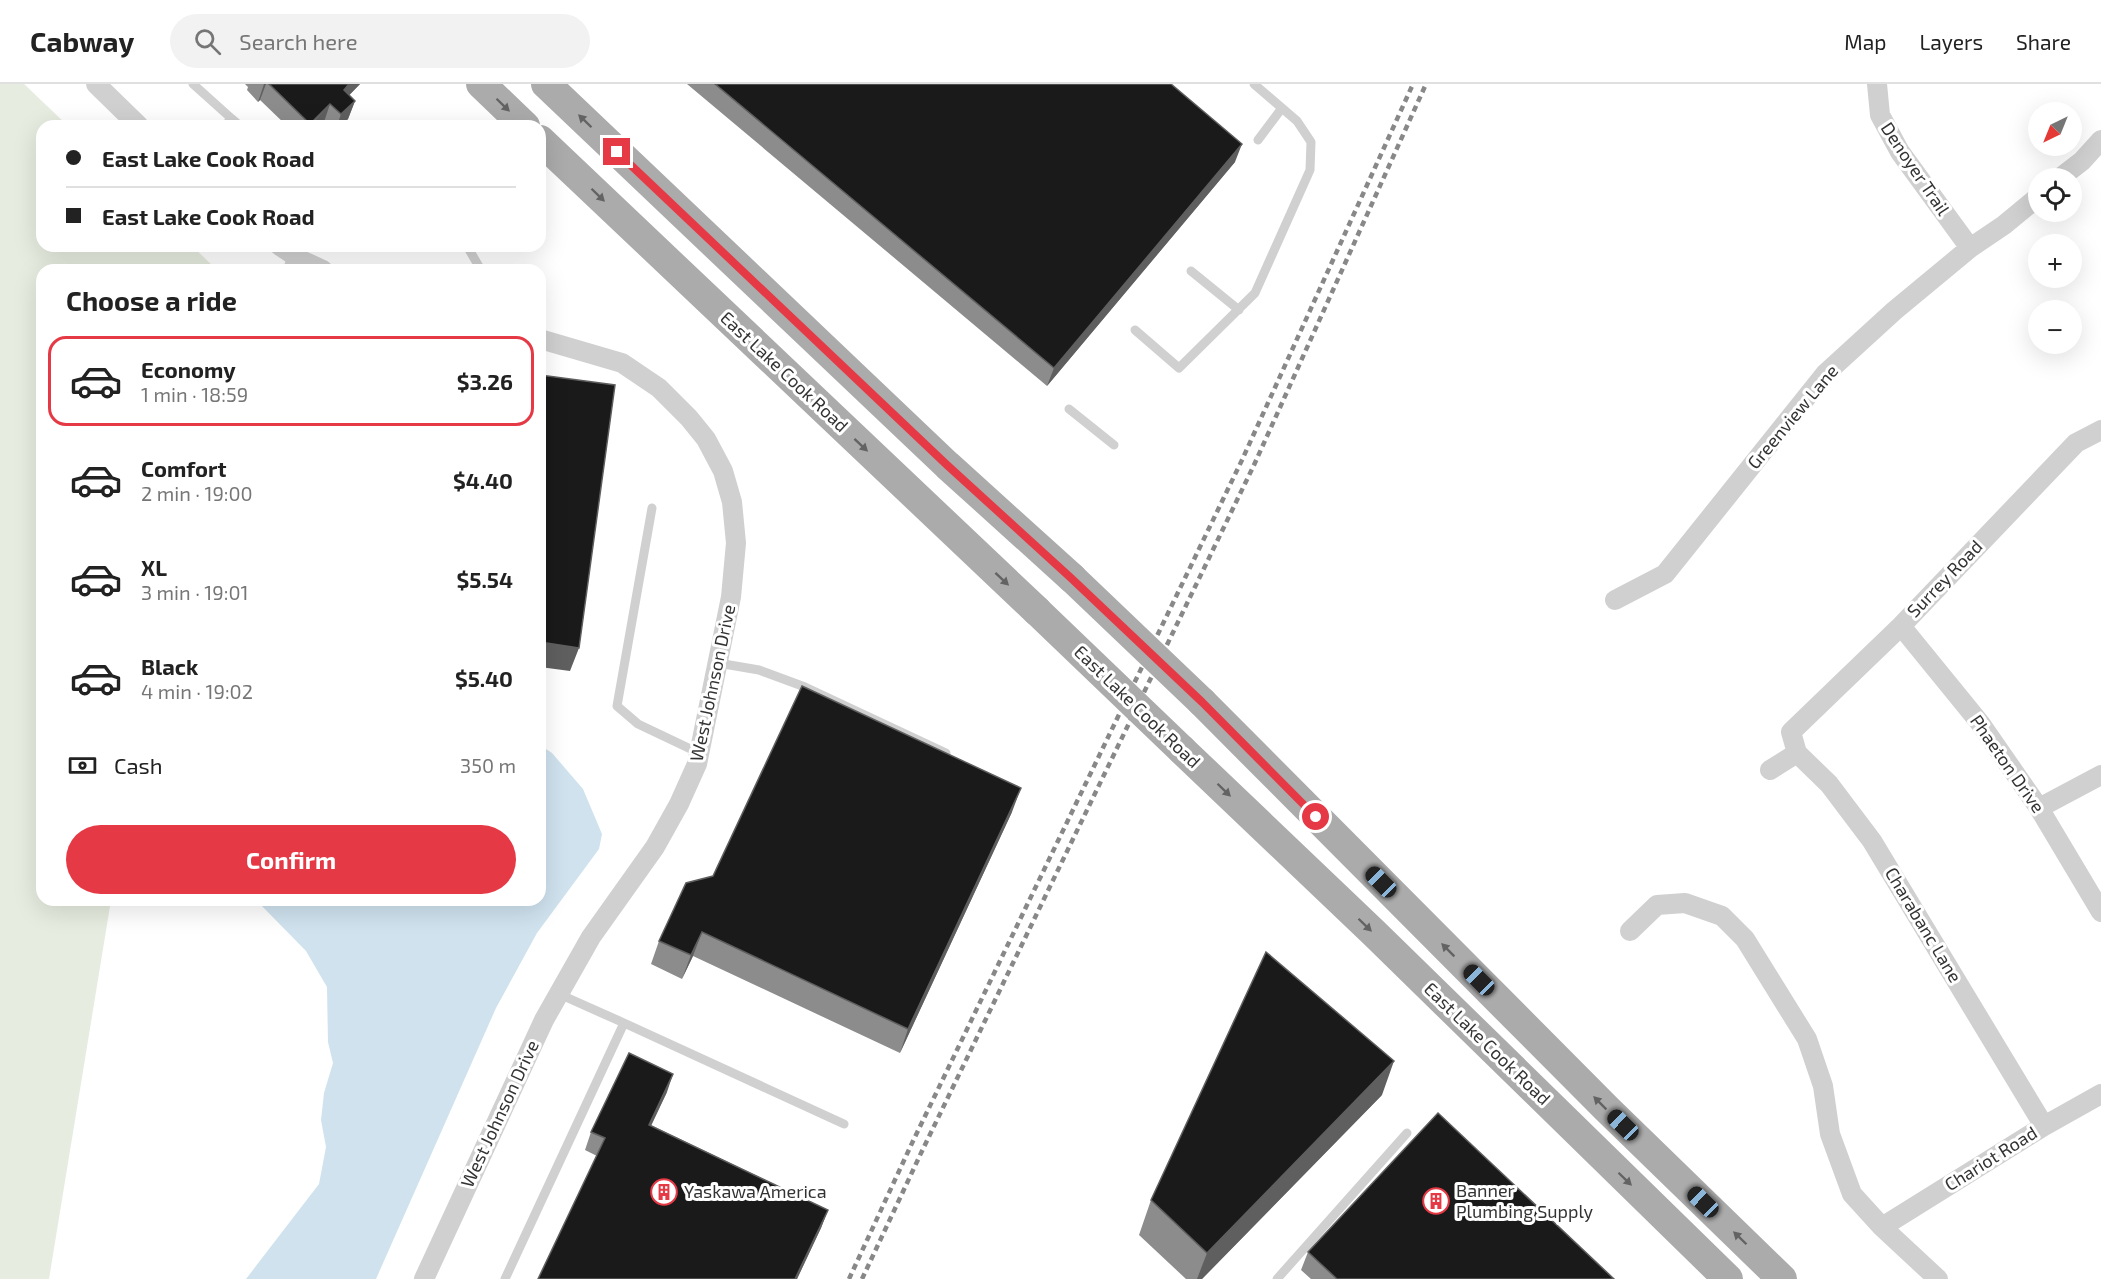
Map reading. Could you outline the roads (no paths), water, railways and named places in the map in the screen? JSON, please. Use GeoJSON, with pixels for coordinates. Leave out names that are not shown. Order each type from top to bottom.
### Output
{"type":"FeatureCollection","features":[{"type":"Feature","properties":{"kind":"main road"},"geometry":{"type":"LineString","coordinates":[[481,84],[519,120]]}},
{"type":"Feature","properties":{"kind":"main road","name":"East Lake Cook Road"},"geometry":{"type":"LineString","coordinates":[[546,84],[947,465],[1202,702],[1607,1109],[1782,1279]]}},
{"type":"Feature","properties":{"kind":"main road","name":"East Lake Cook Road"},"geometry":{"type":"LineString","coordinates":[[546,146],[1374,933],[1728,1279]]}},
{"type":"Feature","properties":{"kind":"street"},"geometry":{"type":"LineString","coordinates":[[96,84],[133,120]]}},
{"type":"Feature","properties":{"kind":"street","name":"Denoyer Trail"},"geometry":{"type":"LineString","coordinates":[[1877,84],[1880,116],[1895,143],[1970,248]]}},
{"type":"Feature","properties":{"kind":"street"},"geometry":{"type":"LineString","coordinates":[[2073,168],[2101,140]]}},
{"type":"Feature","properties":{"kind":"street","name":"Greenview Lane"},"geometry":{"type":"LineString","coordinates":[[1615,600],[1665,574],[1825,374],[1894,311],[1970,248],[2028,205]]}},
{"type":"Feature","properties":{"kind":"street"},"geometry":{"type":"LineString","coordinates":[[287,257],[306,264]]}},
{"type":"Feature","properties":{"kind":"street","name":"West Johnson Drive"},"geometry":{"type":"LineString","coordinates":[[424,1279],[544,1020],[591,937],[655,847],[679,804],[697,764],[731,597],[736,543],[732,502],[723,471],[706,439],[659,388],[622,363],[546,341]]}},
{"type":"Feature","properties":{"kind":"street","name":"Surrey Road"},"geometry":{"type":"LineString","coordinates":[[1797,753],[1791,732],[1901,626],[2076,443],[2101,430]]}},
{"type":"Feature","properties":{"kind":"street","name":"Phaeton Drive"},"geometry":{"type":"LineString","coordinates":[[1901,626],[1980,723],[2039,808],[2101,912]]}},
{"type":"Feature","properties":{"kind":"street"},"geometry":{"type":"LineString","coordinates":[[1770,770],[1797,753]]}},
{"type":"Feature","properties":{"kind":"street","name":"Charabanc Lane"},"geometry":{"type":"LineString","coordinates":[[1797,753],[1830,784],[1872,841],[2044,1126]]}},
{"type":"Feature","properties":{"kind":"street"},"geometry":{"type":"LineString","coordinates":[[2039,808],[2101,775]]}},
{"type":"Feature","properties":{"kind":"street"},"geometry":{"type":"LineString","coordinates":[[1630,931],[1657,905],[1685,903],[1722,916],[1744,939],[1807,1039],[1823,1086],[1830,1134],[1852,1194],[1882,1227],[1938,1279]]}},
{"type":"Feature","properties":{"kind":"street","name":"Chariot Road"},"geometry":{"type":"LineString","coordinates":[[1882,1227],[2044,1126],[2101,1094]]}},
{"type":"Feature","properties":{"kind":"lane"},"geometry":{"type":"LineString","coordinates":[[193,84],[225,120]]}},
{"type":"Feature","properties":{"kind":"lane"},"geometry":{"type":"LineString","coordinates":[[1135,330],[1179,368],[1255,293],[1310,170],[1311,142],[1297,121],[1254,84]]}},
{"type":"Feature","properties":{"kind":"lane"},"geometry":{"type":"LineString","coordinates":[[1258,140],[1282,108]]}},
{"type":"Feature","properties":{"kind":"lane"},"geometry":{"type":"LineString","coordinates":[[1191,272],[1239,310]]}},
{"type":"Feature","properties":{"kind":"lane"},"geometry":{"type":"LineString","coordinates":[[1070,410],[1114,445]]}},
{"type":"Feature","properties":{"kind":"lane"},"geometry":{"type":"LineString","coordinates":[[652,508],[617,706],[638,724],[699,753]]}},
{"type":"Feature","properties":{"kind":"lane"},"geometry":{"type":"LineString","coordinates":[[717,663],[759,670],[805,687],[946,753]]}},
{"type":"Feature","properties":{"kind":"lane"},"geometry":{"type":"LineString","coordinates":[[558,994],[844,1124]]}},
{"type":"Feature","properties":{"kind":"lane"},"geometry":{"type":"LineString","coordinates":[[505,1279],[624,1023]]}},
{"type":"Feature","properties":{"kind":"lane"},"geometry":{"type":"LineString","coordinates":[[1277,1279],[1407,1133]]}},
{"type":"Feature","properties":{"kind":"water"},"geometry":{"type":"Polygon","coordinates":[[[546,749],[583,789],[602,834],[599,849],[537,933],[496,1008],[376,1279],[246,1279],[319,1184],[326,1147],[321,1120],[324,1093],[333,1063],[328,1042],[327,987],[306,951],[262,906],[546,906],[546,749]]]}},
{"type":"Feature","properties":{"kind":"railway"},"geometry":{"type":"LineString","coordinates":[[849,1279],[913,1141],[1242,460],[1413,84]]}},
{"type":"Feature","properties":{"kind":"railway"},"geometry":{"type":"LineString","coordinates":[[862,1279],[1254,465],[1426,84]]}},
{"type":"Feature","properties":{"kind":"place","name":"Yaskawa America"},"geometry":{"type":"Point","coordinates":[664,1192]}},
{"type":"Feature","properties":{"kind":"place","name":"Banner Plumbing Supply"},"geometry":{"type":"Point","coordinates":[1436,1201]}}]}
